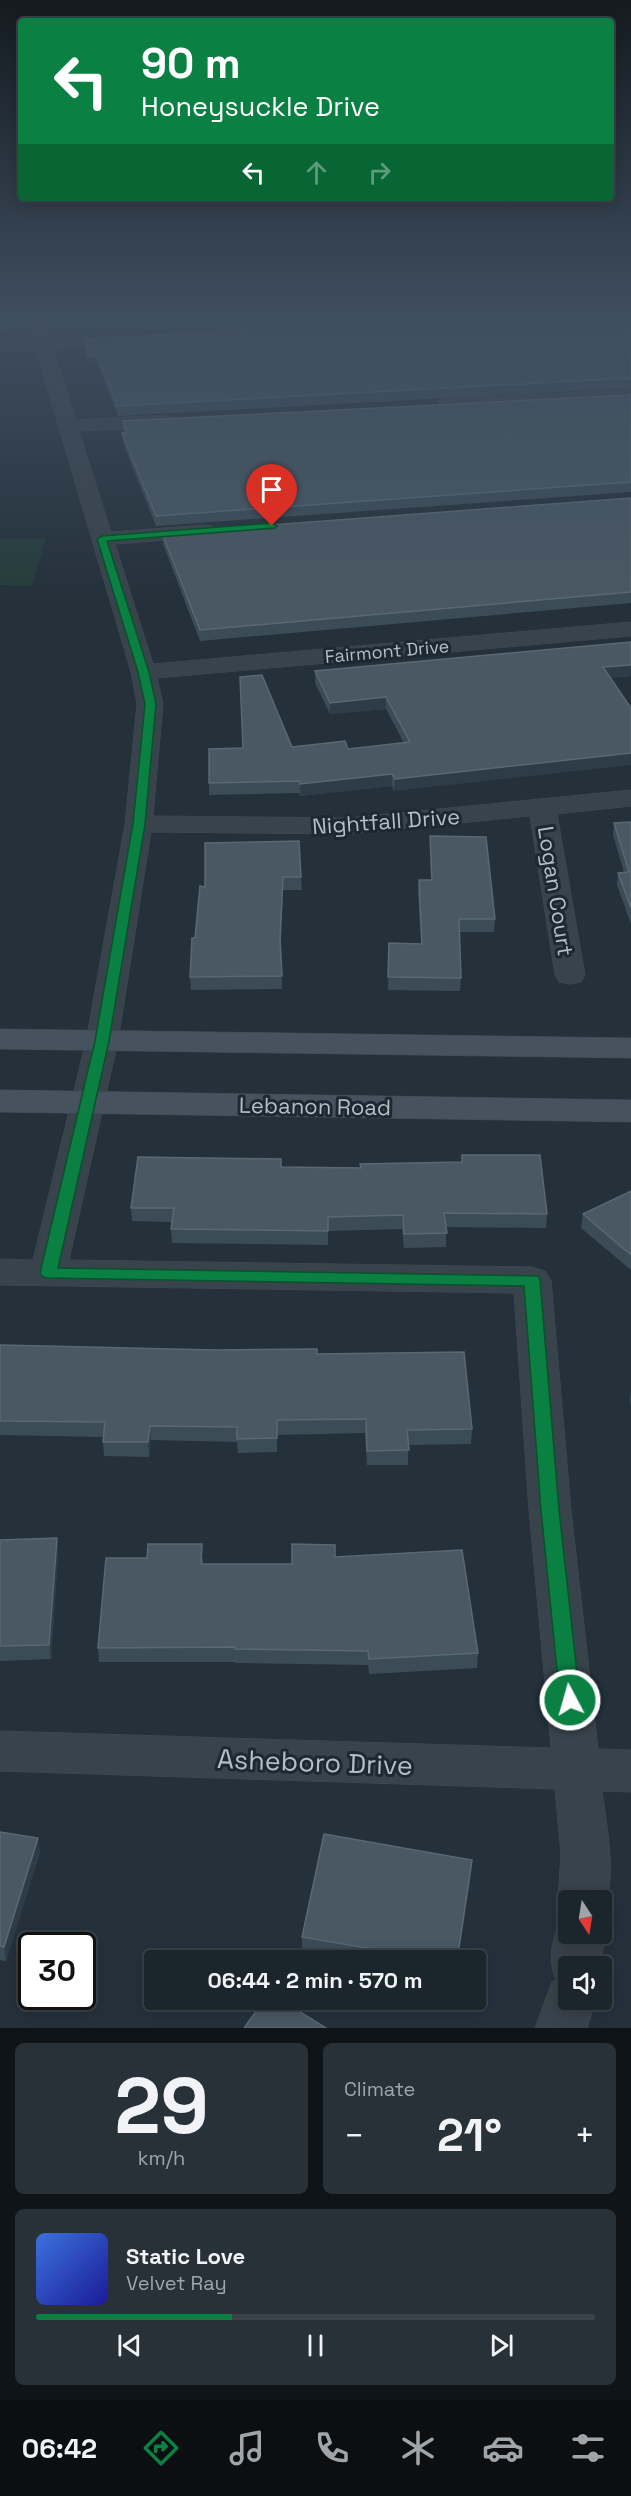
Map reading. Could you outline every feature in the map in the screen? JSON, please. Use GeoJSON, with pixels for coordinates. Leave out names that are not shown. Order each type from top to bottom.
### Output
{"type":"FeatureCollection","features":[{"type":"Feature","properties":{"kind":"main road"},"geometry":{"type":"LineString","coordinates":[[0,1040],[631,1048]]}},
{"type":"Feature","properties":{"kind":"main road","name":"Lebanon Road"},"geometry":{"type":"LineString","coordinates":[[0,1101],[631,1111]]}},
{"type":"Feature","properties":{"kind":"street"},"geometry":{"type":"LineString","coordinates":[[48,1273],[102,1041],[139,824],[150,704],[143,672],[62,409]]}},
{"type":"Feature","properties":{"kind":"street"},"geometry":{"type":"LineString","coordinates":[[67,426],[179,420]]}},
{"type":"Feature","properties":{"kind":"street"},"geometry":{"type":"LineString","coordinates":[[102,539],[224,530]]}},
{"type":"Feature","properties":{"kind":"street","name":"Fairmont Drive"},"geometry":{"type":"LineString","coordinates":[[143,672],[631,629]]}},
{"type":"Feature","properties":{"kind":"street","name":"Nightfall Drive"},"geometry":{"type":"LineString","coordinates":[[139,824],[348,826],[631,798]]}},
{"type":"Feature","properties":{"kind":"street","name":"Logan Court"},"geometry":{"type":"LineString","coordinates":[[542,808],[570,975]]}},
{"type":"Feature","properties":{"kind":"street"},"geometry":{"type":"LineString","coordinates":[[0,1272],[532,1280],[550,1510],[585,1855],[583,1890]]}},
{"type":"Feature","properties":{"kind":"street","name":"Asheboro Drive"},"geometry":{"type":"LineString","coordinates":[[0,1752],[631,1771]]}},
{"type":"Feature","properties":{"kind":"street"},"geometry":{"type":"LineString","coordinates":[[561,2028],[567,2010]]}},
{"type":"Feature","properties":{"kind":"green space"},"geometry":{"type":"Polygon","coordinates":[[[0,538],[46,538],[32,586],[0,585],[0,538]]]}},
{"type":"Feature","properties":{"kind":"building"},"geometry":{"type":"Polygon","coordinates":[[[364,409],[631,409],[631,482],[156,516],[122,433],[127,433],[123,421],[364,409]]]}},
{"type":"Feature","properties":{"kind":"building"},"geometry":{"type":"Polygon","coordinates":[[[631,498],[631,592],[200,630],[162,533],[631,498]]]}},
{"type":"Feature","properties":{"kind":"building"},"geometry":{"type":"Polygon","coordinates":[[[631,642],[631,665],[603,667],[631,708],[631,753],[395,779],[392,774],[300,784],[299,781],[209,783],[209,749],[243,748],[240,677],[262,675],[292,747],[345,741],[348,749],[410,742],[386,697],[330,703],[315,671],[631,642]]]}},
{"type":"Feature","properties":{"kind":"building"},"geometry":{"type":"Polygon","coordinates":[[[631,822],[631,908],[618,873],[629,872],[614,823],[631,822]]]}},
{"type":"Feature","properties":{"kind":"building"},"geometry":{"type":"Polygon","coordinates":[[[430,836],[486,837],[495,919],[459,919],[461,978],[388,977],[389,943],[422,944],[419,880],[432,880],[430,836]]]}},
{"type":"Feature","properties":{"kind":"building"},"geometry":{"type":"Polygon","coordinates":[[[299,841],[301,877],[283,877],[280,938],[282,976],[190,977],[192,938],[195,938],[200,886],[205,887],[205,843],[299,841]]]}},
{"type":"Feature","properties":{"kind":"building"},"geometry":{"type":"Polygon","coordinates":[[[462,1155],[540,1155],[547,1214],[444,1213],[447,1233],[404,1234],[403,1215],[328,1217],[328,1231],[171,1229],[174,1208],[131,1208],[138,1157],[281,1159],[281,1167],[361,1168],[360,1164],[462,1162],[462,1155]]]}},
{"type":"Feature","properties":{"kind":"building"},"geometry":{"type":"Polygon","coordinates":[[[631,1191],[631,1255],[583,1214],[631,1191]]]}},
{"type":"Feature","properties":{"kind":"building"},"geometry":{"type":"Polygon","coordinates":[[[0,1345],[216,1350],[317,1349],[317,1354],[464,1352],[472,1429],[407,1430],[409,1450],[367,1451],[366,1419],[277,1420],[277,1438],[237,1439],[237,1427],[150,1426],[148,1442],[103,1442],[105,1422],[0,1421],[0,1345]]]}},
{"type":"Feature","properties":{"kind":"building"},"geometry":{"type":"Polygon","coordinates":[[[57,1538],[49,1645],[0,1646],[0,1540],[57,1538]]]}},
{"type":"Feature","properties":{"kind":"building"},"geometry":{"type":"Polygon","coordinates":[[[148,1544],[202,1544],[201,1564],[292,1564],[292,1544],[335,1545],[335,1557],[462,1550],[478,1653],[369,1659],[368,1651],[235,1649],[235,1647],[98,1648],[106,1558],[147,1558],[148,1544]]]}},
{"type":"Feature","properties":{"kind":"building"},"geometry":{"type":"Polygon","coordinates":[[[0,1832],[38,1838],[4,1947],[0,1946],[0,1832]]]}},
{"type":"Feature","properties":{"kind":"building"},"geometry":{"type":"Polygon","coordinates":[[[324,1834],[472,1860],[458,1950],[378,1950],[302,1937],[324,1834]]]}},
{"type":"Feature","properties":{"kind":"building"},"geometry":{"type":"Polygon","coordinates":[[[257,2010],[297,2010],[326,2028],[244,2028],[257,2010]]]}},
{"type":"Feature","properties":{"kind":"route"},"geometry":{"type":"LineString","coordinates":[[272,526],[102,539],[143,672],[150,704],[139,824],[102,1041],[48,1273],[532,1280],[550,1510],[570,1700]]}}]}
